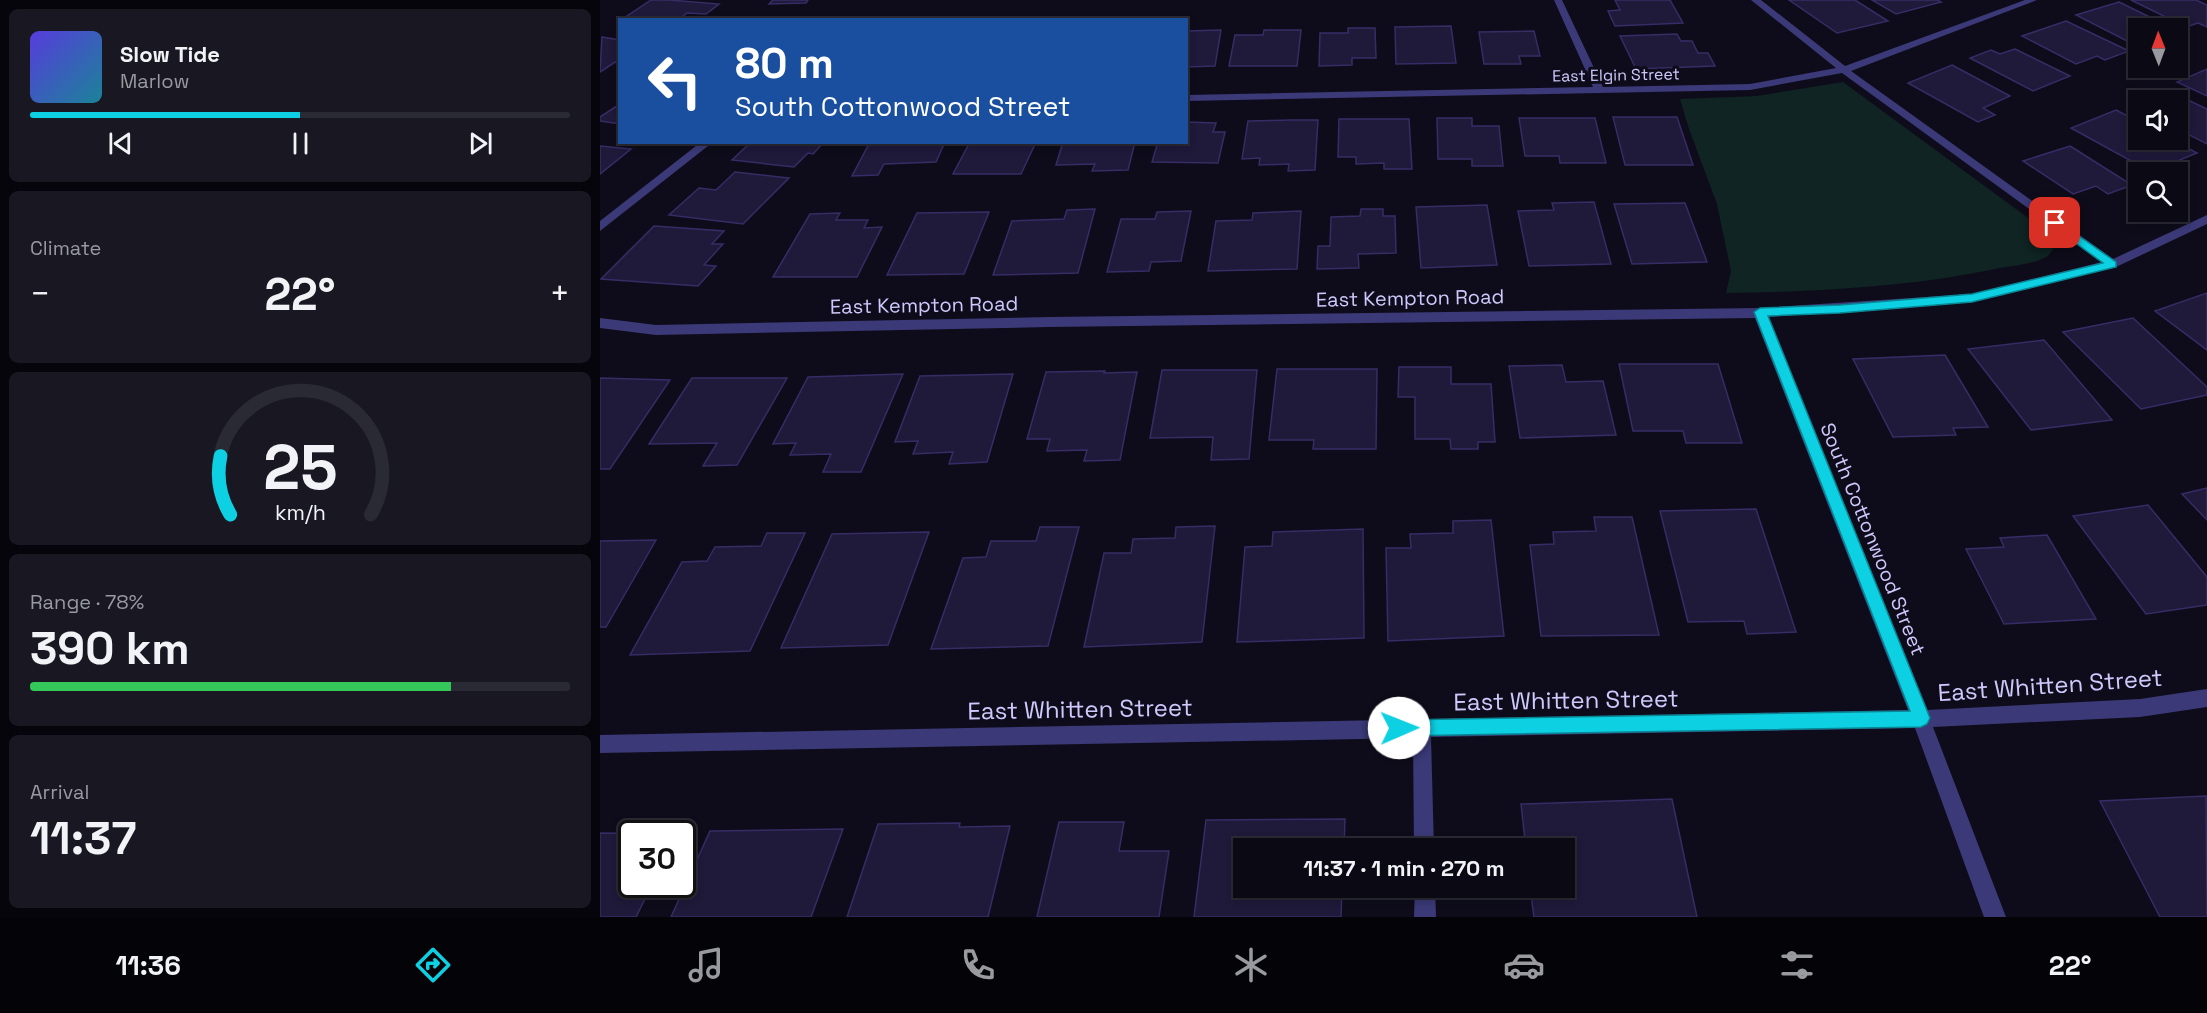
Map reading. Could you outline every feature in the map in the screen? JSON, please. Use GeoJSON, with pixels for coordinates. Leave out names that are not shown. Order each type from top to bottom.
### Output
{"type":"FeatureCollection","features":[{"type":"Feature","properties":{"kind":"street"},"geometry":{"type":"LineString","coordinates":[[1558,0],[1599,90]]}},
{"type":"Feature","properties":{"kind":"street"},"geometry":{"type":"LineString","coordinates":[[1755,0],[1844,70],[2112,264]]}},
{"type":"Feature","properties":{"kind":"street","name":"East Elgin Street"},"geometry":{"type":"LineString","coordinates":[[1188,98],[1750,87],[1844,70],[2033,0]]}},
{"type":"Feature","properties":{"kind":"street"},"geometry":{"type":"LineString","coordinates":[[600,226],[705,144]]}},
{"type":"Feature","properties":{"kind":"street","name":"East Kempton Road"},"geometry":{"type":"LineString","coordinates":[[600,322],[656,330],[1840,309],[1972,298],[2112,264],[2207,219]]}},
{"type":"Feature","properties":{"kind":"street","name":"South Cottonwood Street"},"geometry":{"type":"LineString","coordinates":[[1760,312],[1921,718],[1995,917]]}},
{"type":"Feature","properties":{"kind":"street","name":"East Whitten Street"},"geometry":{"type":"LineString","coordinates":[[600,744],[1921,718],[2139,708],[2207,698]]}},
{"type":"Feature","properties":{"kind":"street"},"geometry":{"type":"LineString","coordinates":[[1422,728],[1424,838]]}},
{"type":"Feature","properties":{"kind":"street"},"geometry":{"type":"LineString","coordinates":[[1425,898],[1425,917]]}},
{"type":"Feature","properties":{"kind":"green space"},"geometry":{"type":"Polygon","coordinates":[[[1843,82],[2042,228],[2054,244],[2050,254],[2039,260],[2023,264],[1932,280],[1829,290],[1726,293],[1731,271],[1717,204],[1680,99],[1757,96],[1843,82]]]}},
{"type":"Feature","properties":{"kind":"building"},"geometry":{"type":"Polygon","coordinates":[[[651,0],[719,4],[706,14],[687,13],[681,18],[624,18],[651,0]]]}},
{"type":"Feature","properties":{"kind":"building"},"geometry":{"type":"Polygon","coordinates":[[[773,0],[808,0],[806,3],[769,4],[773,0]]]}},
{"type":"Feature","properties":{"kind":"building"},"geometry":{"type":"Polygon","coordinates":[[[1615,0],[1670,0],[1683,23],[1615,26],[1608,11],[1620,10],[1615,0]]]}},
{"type":"Feature","properties":{"kind":"building"},"geometry":{"type":"Polygon","coordinates":[[[1789,0],[1855,0],[1888,21],[1837,33],[1789,0]]]}},
{"type":"Feature","properties":{"kind":"building"},"geometry":{"type":"Polygon","coordinates":[[[1872,0],[1937,0],[1941,2],[1896,14],[1872,0]]]}},
{"type":"Feature","properties":{"kind":"building"},"geometry":{"type":"Polygon","coordinates":[[[2131,0],[2196,0],[2207,5],[2207,27],[2198,23],[2188,26],[2188,18],[2168,18],[2131,0]]]}},
{"type":"Feature","properties":{"kind":"building"},"geometry":{"type":"Polygon","coordinates":[[[2119,2],[2152,18],[2128,18],[2127,41],[2076,15],[2119,2]]]}},
{"type":"Feature","properties":{"kind":"building"},"geometry":{"type":"Polygon","coordinates":[[[2066,21],[2128,51],[2105,60],[2097,56],[2076,64],[2022,36],[2066,21]]]}},
{"type":"Feature","properties":{"kind":"building"},"geometry":{"type":"Polygon","coordinates":[[[1451,26],[1456,63],[1396,64],[1395,27],[1451,26]]]}},
{"type":"Feature","properties":{"kind":"building"},"geometry":{"type":"Polygon","coordinates":[[[1348,28],[1375,28],[1376,58],[1352,58],[1352,65],[1319,66],[1320,33],[1348,33],[1348,28]]]}},
{"type":"Feature","properties":{"kind":"building"},"geometry":{"type":"Polygon","coordinates":[[[1221,30],[1215,66],[1188,67],[1188,31],[1221,30]]]}},
{"type":"Feature","properties":{"kind":"building"},"geometry":{"type":"Polygon","coordinates":[[[1264,30],[1301,30],[1297,66],[1229,66],[1235,35],[1263,35],[1264,30]]]}},
{"type":"Feature","properties":{"kind":"building"},"geometry":{"type":"Polygon","coordinates":[[[1534,31],[1540,56],[1519,56],[1521,64],[1484,64],[1479,32],[1534,31]]]}},
{"type":"Feature","properties":{"kind":"building"},"geometry":{"type":"Polygon","coordinates":[[[1677,34],[1681,41],[1692,41],[1698,53],[1708,53],[1715,66],[1636,69],[1620,36],[1677,34]]]}},
{"type":"Feature","properties":{"kind":"building"},"geometry":{"type":"Polygon","coordinates":[[[602,37],[618,40],[618,60],[600,72],[602,37]]]}},
{"type":"Feature","properties":{"kind":"building"},"geometry":{"type":"Polygon","coordinates":[[[2015,49],[2070,76],[2033,91],[1970,58],[1991,50],[2000,54],[2015,49]]]}},
{"type":"Feature","properties":{"kind":"building"},"geometry":{"type":"Polygon","coordinates":[[[1952,65],[2010,96],[1983,108],[1995,115],[1978,122],[1908,83],[1952,65]]]}},
{"type":"Feature","properties":{"kind":"building"},"geometry":{"type":"Polygon","coordinates":[[[2207,69],[2207,96],[2177,82],[2207,69]]]}},
{"type":"Feature","properties":{"kind":"building"},"geometry":{"type":"Polygon","coordinates":[[[2188,100],[2207,109],[2207,144],[2188,134],[2188,100]]]}},
{"type":"Feature","properties":{"kind":"building"},"geometry":{"type":"Polygon","coordinates":[[[618,105],[618,124],[600,121],[600,117],[618,105]]]}},
{"type":"Feature","properties":{"kind":"building"},"geometry":{"type":"Polygon","coordinates":[[[2116,110],[2128,116],[2128,150],[2188,148],[2197,153],[2175,162],[2133,162],[2071,128],[2116,110]]]}},
{"type":"Feature","properties":{"kind":"building"},"geometry":{"type":"Polygon","coordinates":[[[1613,117],[1677,117],[1693,165],[1625,165],[1613,117]]]}},
{"type":"Feature","properties":{"kind":"building"},"geometry":{"type":"Polygon","coordinates":[[[1437,118],[1472,118],[1472,126],[1499,126],[1503,166],[1472,166],[1472,159],[1438,159],[1437,118]]]}},
{"type":"Feature","properties":{"kind":"building"},"geometry":{"type":"Polygon","coordinates":[[[1519,118],[1595,118],[1606,163],[1560,163],[1559,156],[1525,156],[1519,118]]]}},
{"type":"Feature","properties":{"kind":"building"},"geometry":{"type":"Polygon","coordinates":[[[1339,119],[1409,119],[1412,169],[1384,169],[1384,163],[1356,164],[1356,157],[1338,157],[1339,119]]]}},
{"type":"Feature","properties":{"kind":"building"},"geometry":{"type":"Polygon","coordinates":[[[1318,120],[1315,170],[1288,171],[1289,164],[1259,165],[1260,158],[1242,159],[1248,121],[1318,120]]]}},
{"type":"Feature","properties":{"kind":"building"},"geometry":{"type":"Polygon","coordinates":[[[1188,122],[1216,123],[1213,132],[1225,132],[1218,163],[1152,162],[1157,144],[1188,144],[1188,122]]]}},
{"type":"Feature","properties":{"kind":"building"},"geometry":{"type":"Polygon","coordinates":[[[749,144],[822,144],[813,154],[808,153],[794,167],[732,160],[749,144]]]}},
{"type":"Feature","properties":{"kind":"building"},"geometry":{"type":"Polygon","coordinates":[[[869,144],[944,144],[936,162],[884,164],[878,175],[852,176],[869,144]]]}},
{"type":"Feature","properties":{"kind":"building"},"geometry":{"type":"Polygon","coordinates":[[[969,144],[1035,144],[1021,174],[953,174],[969,144]]]}},
{"type":"Feature","properties":{"kind":"building"},"geometry":{"type":"Polygon","coordinates":[[[1062,144],[1134,144],[1128,170],[1092,171],[1095,164],[1056,165],[1062,144]]]}},
{"type":"Feature","properties":{"kind":"building"},"geometry":{"type":"Polygon","coordinates":[[[600,146],[631,149],[600,174],[600,146]]]}},
{"type":"Feature","properties":{"kind":"building"},"geometry":{"type":"Polygon","coordinates":[[[2070,146],[2128,182],[2128,186],[2108,194],[2096,186],[2073,194],[2023,161],[2070,146]]]}},
{"type":"Feature","properties":{"kind":"building"},"geometry":{"type":"Polygon","coordinates":[[[735,172],[789,178],[743,224],[669,215],[699,188],[716,190],[735,172]]]}},
{"type":"Feature","properties":{"kind":"building"},"geometry":{"type":"Polygon","coordinates":[[[1594,202],[1611,264],[1529,266],[1518,211],[1554,210],[1552,203],[1594,202]]]}},
{"type":"Feature","properties":{"kind":"building"},"geometry":{"type":"Polygon","coordinates":[[[1685,203],[1707,262],[1632,264],[1614,204],[1685,203]]]}},
{"type":"Feature","properties":{"kind":"building"},"geometry":{"type":"Polygon","coordinates":[[[1487,205],[1497,265],[1421,268],[1416,207],[1487,205]]]}},
{"type":"Feature","properties":{"kind":"building"},"geometry":{"type":"Polygon","coordinates":[[[1095,209],[1078,273],[993,275],[1012,221],[1064,219],[1067,210],[1095,209]]]}},
{"type":"Feature","properties":{"kind":"building"},"geometry":{"type":"Polygon","coordinates":[[[1361,209],[1383,209],[1383,216],[1395,216],[1396,253],[1358,254],[1359,268],[1317,269],[1318,246],[1330,246],[1331,217],[1360,216],[1361,209]]]}},
{"type":"Feature","properties":{"kind":"building"},"geometry":{"type":"Polygon","coordinates":[[[1191,211],[1181,261],[1151,262],[1149,271],[1107,272],[1121,219],[1155,219],[1157,212],[1191,211]]]}},
{"type":"Feature","properties":{"kind":"building"},"geometry":{"type":"Polygon","coordinates":[[[1301,211],[1297,269],[1208,271],[1216,221],[1252,220],[1253,213],[1301,211]]]}},
{"type":"Feature","properties":{"kind":"building"},"geometry":{"type":"Polygon","coordinates":[[[989,212],[964,274],[887,275],[917,213],[989,212]]]}},
{"type":"Feature","properties":{"kind":"building"},"geometry":{"type":"Polygon","coordinates":[[[840,213],[836,220],[868,220],[864,228],[882,227],[857,277],[773,277],[810,214],[840,213]]]}},
{"type":"Feature","properties":{"kind":"building"},"geometry":{"type":"Polygon","coordinates":[[[654,226],[724,231],[712,244],[723,244],[704,265],[716,266],[698,286],[601,279],[654,226]]]}},
{"type":"Feature","properties":{"kind":"building"},"geometry":{"type":"Polygon","coordinates":[[[2207,293],[2207,350],[2155,311],[2207,293]]]}},
{"type":"Feature","properties":{"kind":"building"},"geometry":{"type":"Polygon","coordinates":[[[2133,318],[2207,387],[2207,395],[2141,409],[2063,332],[2133,318]]]}},
{"type":"Feature","properties":{"kind":"building"},"geometry":{"type":"Polygon","coordinates":[[[2044,340],[2112,420],[2031,430],[1968,349],[2044,340]]]}},
{"type":"Feature","properties":{"kind":"building"},"geometry":{"type":"Polygon","coordinates":[[[1945,355],[1988,427],[1953,428],[1956,435],[1893,437],[1853,359],[1945,355]]]}},
{"type":"Feature","properties":{"kind":"building"},"geometry":{"type":"Polygon","coordinates":[[[1619,364],[1718,364],[1742,443],[1686,443],[1683,431],[1633,431],[1619,364]]]}},
{"type":"Feature","properties":{"kind":"building"},"geometry":{"type":"Polygon","coordinates":[[[1562,365],[1566,382],[1603,381],[1616,435],[1520,438],[1509,366],[1562,365]]]}},
{"type":"Feature","properties":{"kind":"building"},"geometry":{"type":"Polygon","coordinates":[[[1399,367],[1451,367],[1451,384],[1491,384],[1495,442],[1478,442],[1478,449],[1451,449],[1450,439],[1415,439],[1415,397],[1398,397],[1399,367]]]}},
{"type":"Feature","properties":{"kind":"building"},"geometry":{"type":"Polygon","coordinates":[[[1277,369],[1377,369],[1376,449],[1313,449],[1314,440],[1269,440],[1277,369]]]}},
{"type":"Feature","properties":{"kind":"building"},"geometry":{"type":"Polygon","coordinates":[[[1162,370],[1257,370],[1249,459],[1211,460],[1213,437],[1150,438],[1162,370]]]}},
{"type":"Feature","properties":{"kind":"building"},"geometry":{"type":"Polygon","coordinates":[[[1105,371],[1104,373],[1137,372],[1120,460],[1084,461],[1087,450],[1047,451],[1050,439],[1027,439],[1046,372],[1105,371]]]}},
{"type":"Feature","properties":{"kind":"building"},"geometry":{"type":"Polygon","coordinates":[[[903,374],[861,472],[823,472],[831,454],[790,455],[796,443],[773,444],[808,377],[903,374]]]}},
{"type":"Feature","properties":{"kind":"building"},"geometry":{"type":"Polygon","coordinates":[[[1013,374],[987,462],[949,464],[953,452],[913,454],[918,441],[895,442],[920,376],[1013,374]]]}},
{"type":"Feature","properties":{"kind":"building"},"geometry":{"type":"Polygon","coordinates":[[[600,378],[670,380],[610,469],[600,469],[600,378]]]}},
{"type":"Feature","properties":{"kind":"building"},"geometry":{"type":"Polygon","coordinates":[[[692,378],[787,378],[737,465],[703,466],[717,443],[649,444],[692,378]]]}},
{"type":"Feature","properties":{"kind":"building"},"geometry":{"type":"Polygon","coordinates":[[[2207,488],[2207,520],[2182,494],[2207,488]]]}},
{"type":"Feature","properties":{"kind":"building"},"geometry":{"type":"Polygon","coordinates":[[[2148,505],[2207,577],[2207,605],[2146,614],[2073,516],[2148,505]]]}},
{"type":"Feature","properties":{"kind":"building"},"geometry":{"type":"Polygon","coordinates":[[[1756,509],[1796,632],[1747,634],[1744,621],[1688,622],[1660,511],[1756,509]]]}},
{"type":"Feature","properties":{"kind":"building"},"geometry":{"type":"Polygon","coordinates":[[[1594,517],[1632,517],[1659,635],[1541,636],[1530,545],[1554,544],[1553,532],[1596,531],[1594,517]]]}},
{"type":"Feature","properties":{"kind":"building"},"geometry":{"type":"Polygon","coordinates":[[[1491,520],[1504,636],[1388,641],[1386,548],[1411,548],[1410,534],[1453,533],[1453,521],[1491,520]]]}},
{"type":"Feature","properties":{"kind":"building"},"geometry":{"type":"Polygon","coordinates":[[[1215,526],[1202,642],[1084,647],[1104,553],[1131,553],[1133,539],[1175,538],[1176,527],[1215,526]]]}},
{"type":"Feature","properties":{"kind":"building"},"geometry":{"type":"Polygon","coordinates":[[[1040,527],[1079,527],[1048,646],[931,649],[963,558],[986,557],[991,541],[1036,541],[1040,527]]]}},
{"type":"Feature","properties":{"kind":"building"},"geometry":{"type":"Polygon","coordinates":[[[1363,529],[1364,638],[1237,642],[1245,547],[1272,546],[1273,532],[1363,529]]]}},
{"type":"Feature","properties":{"kind":"building"},"geometry":{"type":"Polygon","coordinates":[[[929,532],[888,645],[781,648],[832,534],[929,532]]]}},
{"type":"Feature","properties":{"kind":"building"},"geometry":{"type":"Polygon","coordinates":[[[767,533],[805,533],[750,651],[630,655],[682,562],[707,561],[715,547],[761,546],[767,533]]]}},
{"type":"Feature","properties":{"kind":"building"},"geometry":{"type":"Polygon","coordinates":[[[2047,535],[2096,619],[2004,624],[1966,549],[2004,547],[2000,538],[2047,535]]]}},
{"type":"Feature","properties":{"kind":"building"},"geometry":{"type":"Polygon","coordinates":[[[656,540],[606,627],[600,627],[600,541],[656,540]]]}},
{"type":"Feature","properties":{"kind":"building"},"geometry":{"type":"Polygon","coordinates":[[[2206,796],[2207,917],[2160,917],[2100,801],[2206,796]]]}},
{"type":"Feature","properties":{"kind":"building"},"geometry":{"type":"Polygon","coordinates":[[[1672,799],[1697,917],[1534,917],[1531,898],[1575,898],[1575,838],[1525,838],[1521,804],[1672,799]]]}},
{"type":"Feature","properties":{"kind":"building"},"geometry":{"type":"Polygon","coordinates":[[[1345,819],[1344,838],[1233,838],[1233,898],[1342,898],[1341,917],[1194,917],[1206,820],[1345,819]]]}},
{"type":"Feature","properties":{"kind":"building"},"geometry":{"type":"Polygon","coordinates":[[[1059,822],[1124,822],[1119,851],[1169,851],[1159,917],[1037,917],[1059,822]]]}},
{"type":"Feature","properties":{"kind":"building"},"geometry":{"type":"Polygon","coordinates":[[[960,823],[959,827],[1010,826],[988,917],[847,917],[878,824],[960,823]]]}},
{"type":"Feature","properties":{"kind":"building"},"geometry":{"type":"Polygon","coordinates":[[[843,829],[811,917],[671,917],[680,898],[696,898],[696,862],[710,831],[843,829]]]}},
{"type":"Feature","properties":{"kind":"building"},"geometry":{"type":"Polygon","coordinates":[[[600,833],[618,833],[618,898],[646,898],[636,917],[600,917],[600,833]]]}},
{"type":"Feature","properties":{"kind":"route"},"geometry":{"type":"LineString","coordinates":[[1399,728],[1921,718],[1760,312],[1840,309],[1972,298],[2112,264],[2055,223]]}}]}
